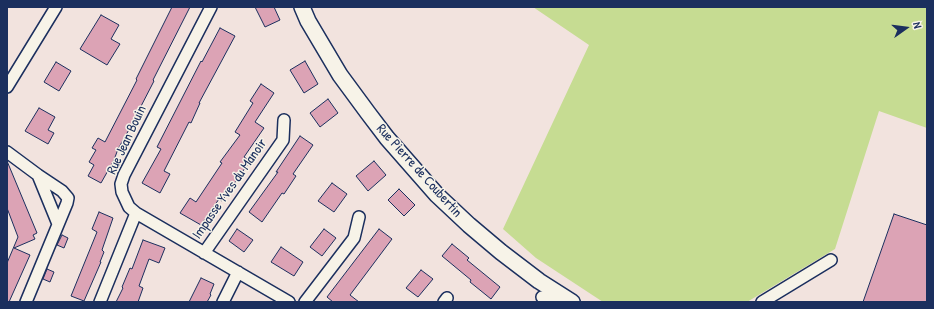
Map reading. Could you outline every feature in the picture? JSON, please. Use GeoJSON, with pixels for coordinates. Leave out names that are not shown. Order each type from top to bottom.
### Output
{"type":"FeatureCollection","features":[{"type":"Feature","properties":{"kind":"main road","name":"Rue Pierre de Coubertin"},"geometry":{"type":"LineString","coordinates":[[302,7],[308,21],[340,75],[387,138],[437,195],[501,252],[539,281],[569,300]]}},
{"type":"Feature","properties":{"kind":"street"},"geometry":{"type":"LineString","coordinates":[[7,87],[56,7]]}},
{"type":"Feature","properties":{"kind":"street","name":"Rue Jean Bouin"},"geometry":{"type":"LineString","coordinates":[[212,7],[124,175],[121,184],[125,200],[129,208],[136,213],[289,302]]}},
{"type":"Feature","properties":{"kind":"street","name":"Impasse Yves du Manoir"},"geometry":{"type":"LineString","coordinates":[[204,253],[283,140],[284,120]]}},
{"type":"Feature","properties":{"kind":"street"},"geometry":{"type":"LineString","coordinates":[[7,152],[62,191],[68,198],[26,302]]}},
{"type":"Feature","properties":{"kind":"street"},"geometry":{"type":"LineString","coordinates":[[38,175],[58,224]]}},
{"type":"Feature","properties":{"kind":"street"},"geometry":{"type":"LineString","coordinates":[[100,302],[136,213]]}},
{"type":"Feature","properties":{"kind":"street"},"geometry":{"type":"LineString","coordinates":[[305,302],[354,238],[359,217]]}},
{"type":"Feature","properties":{"kind":"street"},"geometry":{"type":"LineString","coordinates":[[762,302],[832,260]]}},
{"type":"Feature","properties":{"kind":"street"},"geometry":{"type":"LineString","coordinates":[[223,302],[238,272]]}},
{"type":"Feature","properties":{"kind":"street"},"geometry":{"type":"LineString","coordinates":[[539,281],[540,299],[569,300]]}},
{"type":"Feature","properties":{"kind":"green space"},"geometry":{"type":"Polygon","coordinates":[[[533,7],[927,7],[927,128],[879,111],[835,249],[747,302],[603,302],[536,258],[503,229],[589,45],[533,7]]]}},
{"type":"Feature","properties":{"kind":"building"},"geometry":{"type":"Polygon","coordinates":[[[172,7],[190,7],[153,80],[154,81],[139,112],[101,183],[88,176],[94,165],[89,162],[96,150],[92,148],[98,138],[105,142],[172,7]]]}},
{"type":"Feature","properties":{"kind":"building"},"geometry":{"type":"Polygon","coordinates":[[[255,7],[274,7],[280,20],[265,27],[255,7]]]}},
{"type":"Feature","properties":{"kind":"building"},"geometry":{"type":"Polygon","coordinates":[[[101,15],[119,25],[111,39],[120,44],[107,65],[80,49],[101,15]]]}},
{"type":"Feature","properties":{"kind":"building"},"geometry":{"type":"Polygon","coordinates":[[[220,28],[235,36],[199,103],[191,123],[189,122],[164,171],[170,174],[160,193],[142,183],[161,149],[157,147],[201,61],[202,62],[220,28]]]}},
{"type":"Feature","properties":{"kind":"building"},"geometry":{"type":"Polygon","coordinates":[[[305,61],[318,84],[304,93],[290,70],[305,61]]]}},
{"type":"Feature","properties":{"kind":"building"},"geometry":{"type":"Polygon","coordinates":[[[56,62],[71,71],[59,91],[44,82],[56,62]]]}},
{"type":"Feature","properties":{"kind":"building"},"geometry":{"type":"Polygon","coordinates":[[[261,84],[274,93],[255,122],[264,128],[244,157],[250,161],[222,201],[219,199],[201,225],[180,213],[190,198],[196,202],[222,163],[220,162],[240,135],[235,132],[253,103],[250,101],[261,84]]]}},
{"type":"Feature","properties":{"kind":"building"},"geometry":{"type":"Polygon","coordinates":[[[328,99],[338,113],[320,127],[310,113],[328,99]]]}},
{"type":"Feature","properties":{"kind":"building"},"geometry":{"type":"Polygon","coordinates":[[[39,108],[55,117],[48,130],[54,133],[48,144],[25,131],[39,108]]]}},
{"type":"Feature","properties":{"kind":"building"},"geometry":{"type":"Polygon","coordinates":[[[300,136],[313,145],[293,174],[296,176],[262,222],[249,212],[278,172],[276,172],[300,136]]]}},
{"type":"Feature","properties":{"kind":"building"},"geometry":{"type":"Polygon","coordinates":[[[7,161],[37,233],[33,235],[35,239],[14,248],[30,255],[9,302],[7,302],[7,263],[18,237],[7,208],[7,161]]]}},
{"type":"Feature","properties":{"kind":"building"},"geometry":{"type":"Polygon","coordinates":[[[374,161],[386,175],[368,191],[356,176],[374,161]]]}},
{"type":"Feature","properties":{"kind":"building"},"geometry":{"type":"Polygon","coordinates":[[[332,183],[347,194],[334,212],[318,201],[332,183]]]}},
{"type":"Feature","properties":{"kind":"building"},"geometry":{"type":"Polygon","coordinates":[[[399,189],[415,205],[404,216],[388,200],[399,189]]]}},
{"type":"Feature","properties":{"kind":"building"},"geometry":{"type":"Polygon","coordinates":[[[99,212],[113,218],[102,250],[104,252],[101,262],[84,301],[71,296],[97,232],[92,229],[99,212]]]}},
{"type":"Feature","properties":{"kind":"building"},"geometry":{"type":"Polygon","coordinates":[[[894,214],[927,225],[927,302],[863,302],[894,214]]]}},
{"type":"Feature","properties":{"kind":"building"},"geometry":{"type":"Polygon","coordinates":[[[237,229],[253,240],[244,252],[229,241],[237,229]]]}},
{"type":"Feature","properties":{"kind":"building"},"geometry":{"type":"Polygon","coordinates":[[[324,229],[336,238],[322,256],[310,247],[324,229]]]}},
{"type":"Feature","properties":{"kind":"building"},"geometry":{"type":"Polygon","coordinates":[[[379,229],[392,239],[350,295],[359,302],[333,302],[327,297],[379,229]]]}},
{"type":"Feature","properties":{"kind":"building"},"geometry":{"type":"Polygon","coordinates":[[[62,235],[68,238],[64,248],[57,245],[62,235]]]}},
{"type":"Feature","properties":{"kind":"building"},"geometry":{"type":"Polygon","coordinates":[[[143,240],[165,248],[159,263],[149,259],[139,286],[143,288],[138,302],[116,302],[130,268],[132,269],[143,240]]]}},
{"type":"Feature","properties":{"kind":"building"},"geometry":{"type":"Polygon","coordinates":[[[452,244],[469,258],[467,260],[500,287],[491,299],[442,256],[452,244]]]}},
{"type":"Feature","properties":{"kind":"building"},"geometry":{"type":"Polygon","coordinates":[[[281,247],[303,262],[294,276],[271,262],[281,247]]]}},
{"type":"Feature","properties":{"kind":"building"},"geometry":{"type":"Polygon","coordinates":[[[47,269],[54,272],[50,282],[43,279],[47,269]]]}},
{"type":"Feature","properties":{"kind":"building"},"geometry":{"type":"Polygon","coordinates":[[[421,270],[433,279],[418,297],[406,288],[421,270]]]}},
{"type":"Feature","properties":{"kind":"building"},"geometry":{"type":"Polygon","coordinates":[[[201,278],[214,284],[210,294],[211,295],[207,302],[189,302],[201,278]]]}}]}
